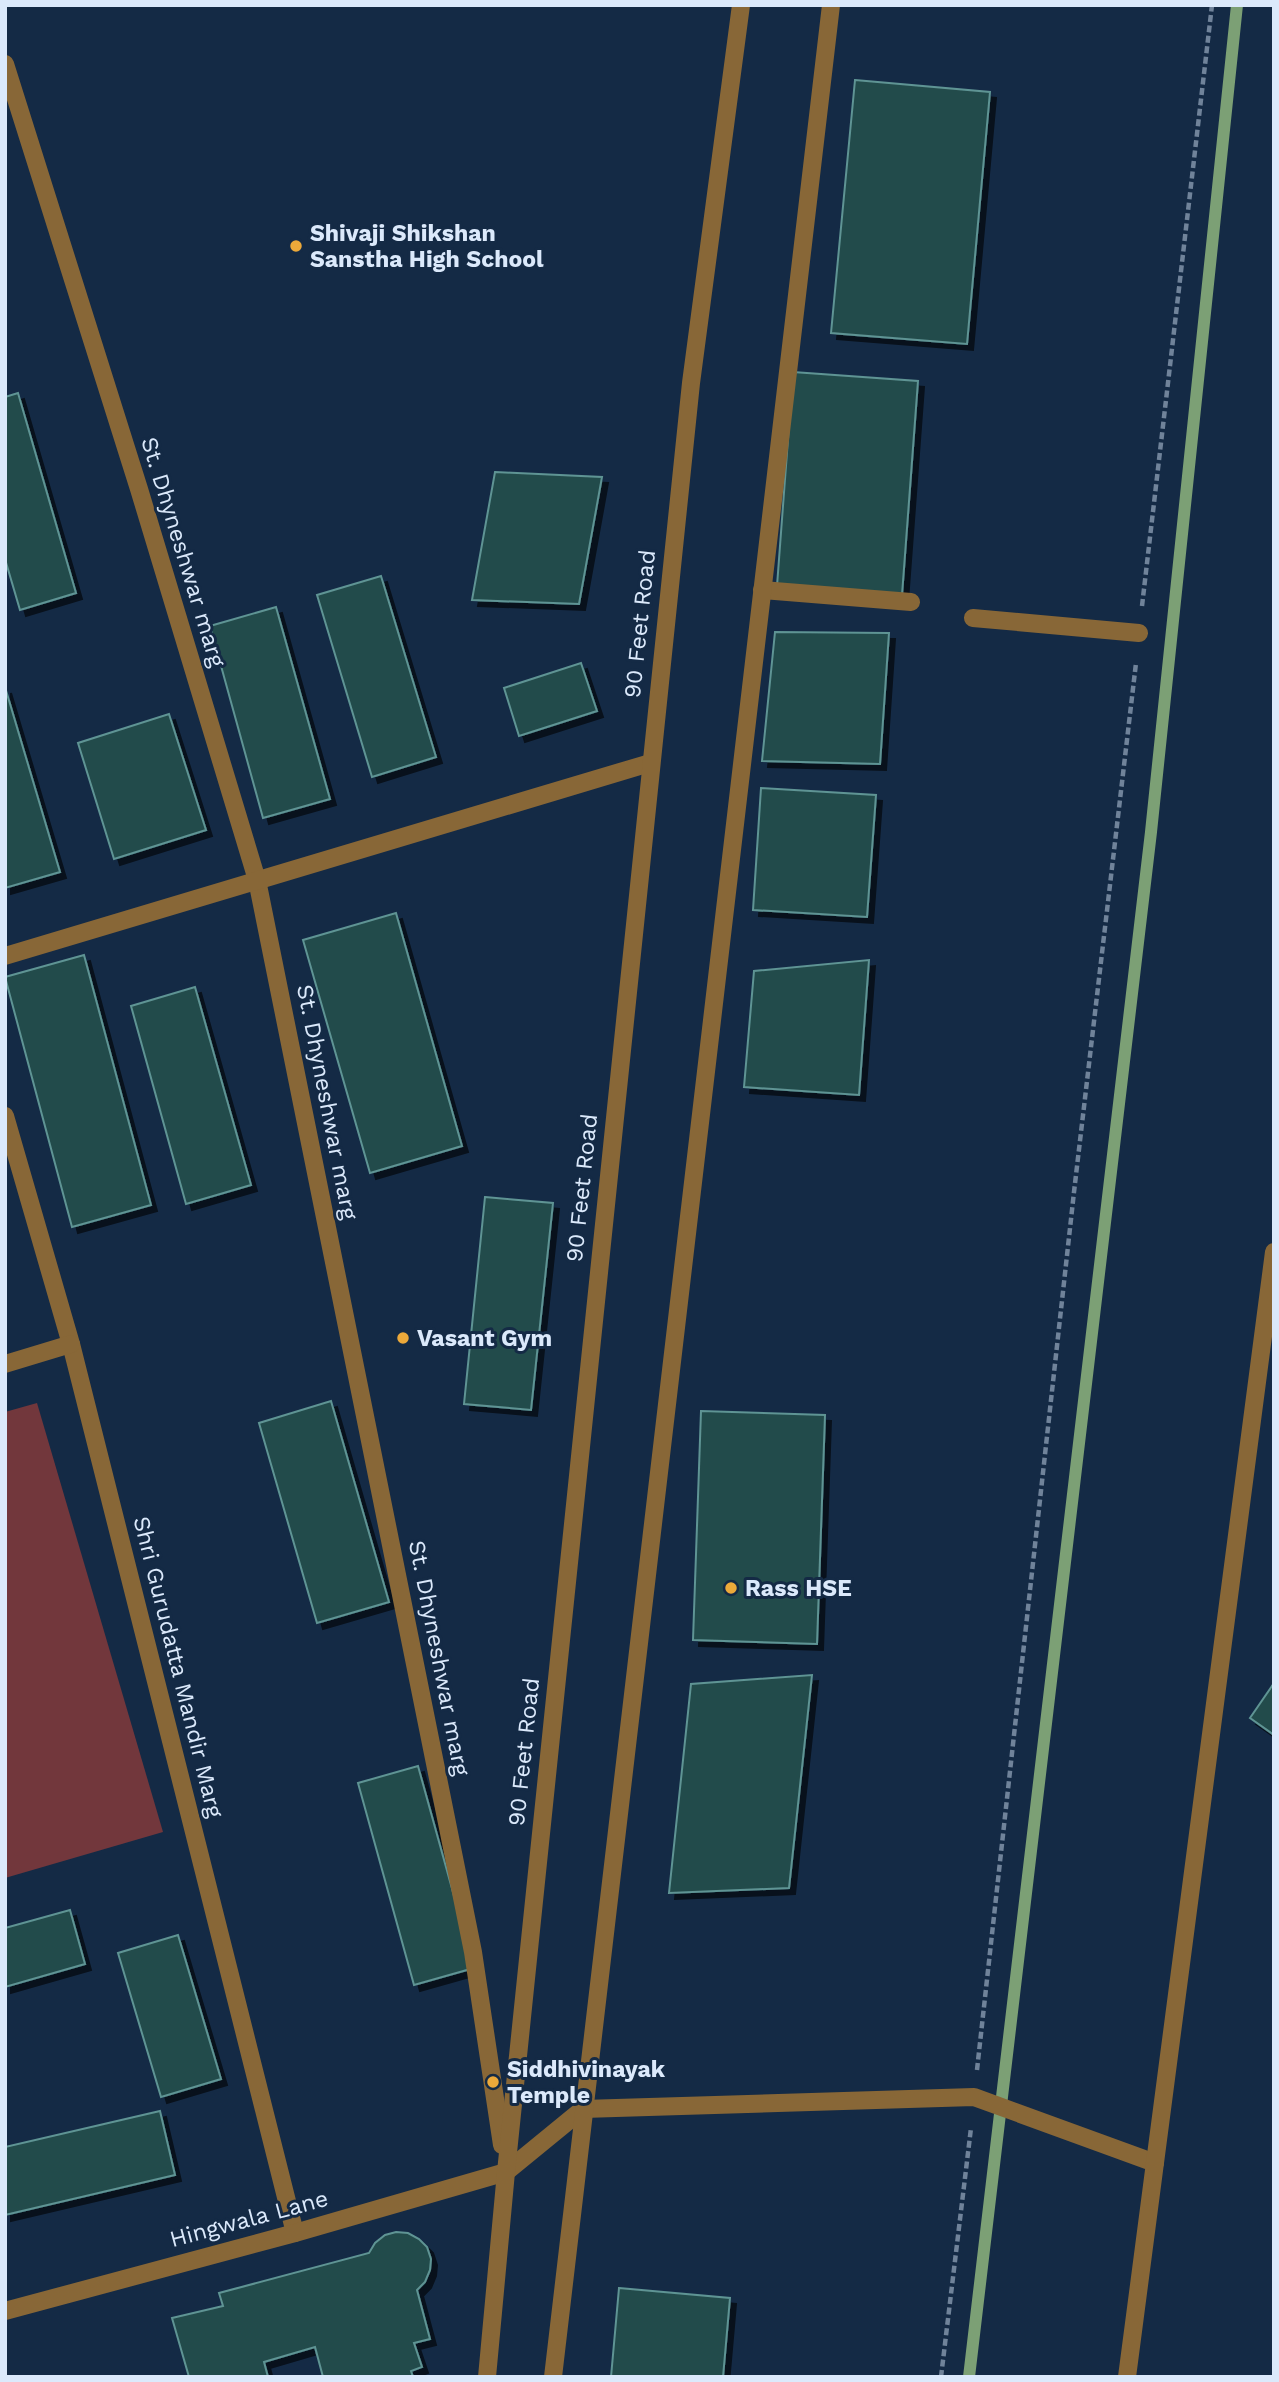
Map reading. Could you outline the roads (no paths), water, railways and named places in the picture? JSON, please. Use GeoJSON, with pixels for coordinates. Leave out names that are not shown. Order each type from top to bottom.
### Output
{"type":"FeatureCollection","features":[{"type":"Feature","properties":{"kind":"street","name":"90 Feet Road"},"geometry":{"type":"LineString","coordinates":[[487,2377],[650,763],[691,383],[741,5]]}},
{"type":"Feature","properties":{"kind":"street"},"geometry":{"type":"LineString","coordinates":[[553,2377],[831,5]]}},
{"type":"Feature","properties":{"kind":"street","name":"St. Dhyneshwar marg"},"geometry":{"type":"LineString","coordinates":[[5,64],[139,488],[257,880],[474,1952],[506,2172]]}},
{"type":"Feature","properties":{"kind":"street"},"geometry":{"type":"LineString","coordinates":[[762,590],[911,602]]}},
{"type":"Feature","properties":{"kind":"street"},"geometry":{"type":"LineString","coordinates":[[973,618],[1139,634]]}},
{"type":"Feature","properties":{"kind":"street"},"geometry":{"type":"LineString","coordinates":[[5,956],[650,763]]}},
{"type":"Feature","properties":{"kind":"street","name":"Shri Gurudatta Mandir Marg"},"geometry":{"type":"LineString","coordinates":[[5,1116],[71,1344],[295,2233]]}},
{"type":"Feature","properties":{"kind":"street"},"geometry":{"type":"LineString","coordinates":[[1127,2377],[1241,1487],[1274,1252]]}},
{"type":"Feature","properties":{"kind":"street"},"geometry":{"type":"LineString","coordinates":[[5,1364],[71,1344]]}},
{"type":"Feature","properties":{"kind":"street"},"geometry":{"type":"LineString","coordinates":[[506,2172],[583,2109],[974,2097],[1155,2162]]}},
{"type":"Feature","properties":{"kind":"street","name":"Hingwala Lane"},"geometry":{"type":"LineString","coordinates":[[5,2311],[295,2233],[506,2172]]}},
{"type":"Feature","properties":{"kind":"waterway"},"geometry":{"type":"LineString","coordinates":[[969,2377],[1151,832],[1237,5]]}},
{"type":"Feature","properties":{"kind":"place","name":"Shivaji Shikshan Sanstha High School"},"geometry":{"type":"Point","coordinates":[296,246]}},
{"type":"Feature","properties":{"kind":"place","name":"Vasant Gym"},"geometry":{"type":"Point","coordinates":[403,1338]}},
{"type":"Feature","properties":{"kind":"place","name":"Rass HSE"},"geometry":{"type":"Point","coordinates":[731,1588]}},
{"type":"Feature","properties":{"kind":"place","name":"Siddhivinayak Temple"},"geometry":{"type":"Point","coordinates":[493,2082]}}]}
